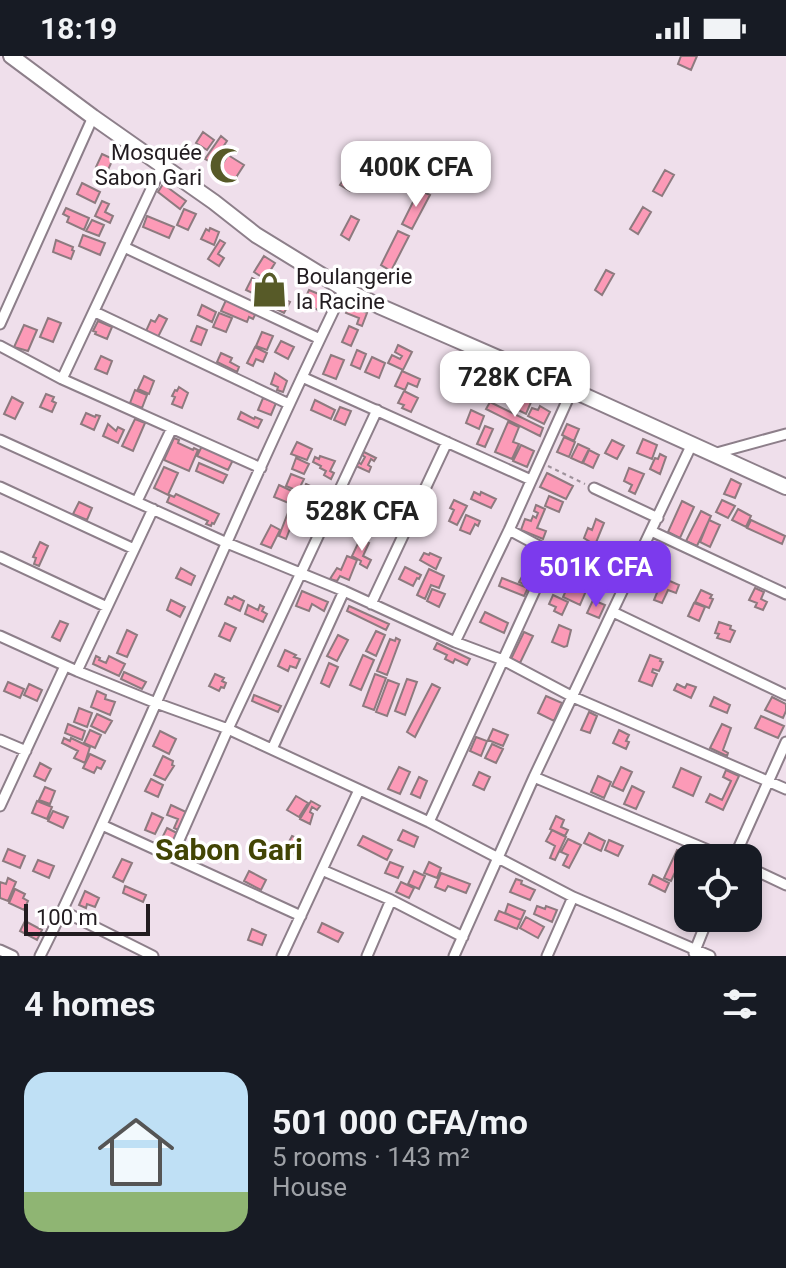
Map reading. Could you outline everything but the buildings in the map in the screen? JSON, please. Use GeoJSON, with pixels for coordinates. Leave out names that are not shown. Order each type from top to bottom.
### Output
{"type":"FeatureCollection","features":[{"type":"Feature","properties":{"kind":"street"},"geometry":{"type":"LineString","coordinates":[[11,56],[256,235],[344,289],[786,487]]}},
{"type":"Feature","properties":{"kind":"street"},"geometry":{"type":"LineString","coordinates":[[0,324],[93,117]]}},
{"type":"Feature","properties":{"kind":"street"},"geometry":{"type":"LineString","coordinates":[[62,379],[162,166]]}},
{"type":"Feature","properties":{"kind":"street"},"geometry":{"type":"LineString","coordinates":[[124,247],[320,339]]}},
{"type":"Feature","properties":{"kind":"street"},"geometry":{"type":"LineString","coordinates":[[40,956],[344,289]]}},
{"type":"Feature","properties":{"kind":"street"},"geometry":{"type":"LineString","coordinates":[[95,312],[289,404]]}},
{"type":"Feature","properties":{"kind":"street"},"geometry":{"type":"LineString","coordinates":[[0,346],[62,379],[261,468]]}},
{"type":"Feature","properties":{"kind":"street"},"geometry":{"type":"LineString","coordinates":[[302,377],[531,480]]}},
{"type":"Feature","properties":{"kind":"street"},"geometry":{"type":"LineString","coordinates":[[455,642],[572,390]]}},
{"type":"Feature","properties":{"kind":"street"},"geometry":{"type":"LineString","coordinates":[[172,856],[377,410]]}},
{"type":"Feature","properties":{"kind":"street"},"geometry":{"type":"LineString","coordinates":[[137,501],[172,428]]}},
{"type":"Feature","properties":{"kind":"street"},"geometry":{"type":"LineString","coordinates":[[713,454],[786,434]]}},
{"type":"Feature","properties":{"kind":"street"},"geometry":{"type":"LineString","coordinates":[[0,440],[227,543],[503,660],[573,697],[786,789]]}},
{"type":"Feature","properties":{"kind":"street"},"geometry":{"type":"LineString","coordinates":[[371,604],[447,442]]}},
{"type":"Feature","properties":{"kind":"street"},"geometry":{"type":"LineString","coordinates":[[454,956],[534,777],[692,444]]}},
{"type":"Feature","properties":{"kind":"street"},"geometry":{"type":"LineString","coordinates":[[0,487],[134,549]]}},
{"type":"Feature","properties":{"kind":"street"},"geometry":{"type":"LineString","coordinates":[[594,488],[658,518]]}},
{"type":"Feature","properties":{"kind":"street"},"geometry":{"type":"LineString","coordinates":[[77,671],[153,509]]}},
{"type":"Feature","properties":{"kind":"street"},"geometry":{"type":"LineString","coordinates":[[509,530],[552,553],[626,585]]}},
{"type":"Feature","properties":{"kind":"street"},"geometry":{"type":"LineString","coordinates":[[651,531],[786,594]]}},
{"type":"Feature","properties":{"kind":"street"},"geometry":{"type":"LineString","coordinates":[[429,822],[552,553]]}},
{"type":"Feature","properties":{"kind":"street"},"geometry":{"type":"LineString","coordinates":[[0,557],[107,607]]}},
{"type":"Feature","properties":{"kind":"street"},"geometry":{"type":"LineString","coordinates":[[272,749],[344,591]]}},
{"type":"Feature","properties":{"kind":"street"},"geometry":{"type":"LineString","coordinates":[[613,612],[786,695]]}},
{"type":"Feature","properties":{"kind":"street"},"geometry":{"type":"LineString","coordinates":[[0,636],[77,671],[228,729],[429,822],[573,897],[693,953],[710,956]]}},
{"type":"Feature","properties":{"kind":"street"},"geometry":{"type":"LineString","coordinates":[[0,806],[65,666]]}},
{"type":"Feature","properties":{"kind":"street"},"geometry":{"type":"LineString","coordinates":[[0,740],[26,751]]}},
{"type":"Feature","properties":{"kind":"street"},"geometry":{"type":"LineString","coordinates":[[740,844],[786,742]]}},
{"type":"Feature","properties":{"kind":"street"},"geometry":{"type":"LineString","coordinates":[[534,777],[694,844]]}},
{"type":"Feature","properties":{"kind":"street"},"geometry":{"type":"LineString","coordinates":[[282,956],[359,790]]}},
{"type":"Feature","properties":{"kind":"street"},"geometry":{"type":"LineString","coordinates":[[102,825],[301,916]]}},
{"type":"Feature","properties":{"kind":"street"},"geometry":{"type":"LineString","coordinates":[[322,870],[391,900],[463,937]]}},
{"type":"Feature","properties":{"kind":"street"},"geometry":{"type":"LineString","coordinates":[[762,874],[786,885]]}},
{"type":"Feature","properties":{"kind":"street"},"geometry":{"type":"LineString","coordinates":[[547,956],[573,897]]}},
{"type":"Feature","properties":{"kind":"street"},"geometry":{"type":"LineString","coordinates":[[367,956],[391,900]]}},
{"type":"Feature","properties":{"kind":"street"},"geometry":{"type":"LineString","coordinates":[[63,911],[153,956]]}},
{"type":"Feature","properties":{"kind":"street"},"geometry":{"type":"LineString","coordinates":[[693,953],[702,932]]}},
{"type":"Feature","properties":{"kind":"street"},"geometry":{"type":"LineString","coordinates":[[0,950],[13,956]]}},
{"type":"Feature","properties":{"kind":"path"},"geometry":{"type":"LineString","coordinates":[[539,462],[594,488]]}},
{"type":"Feature","properties":{"kind":"place","name":"Mosquée Sabon Gari"},"geometry":{"type":"Point","coordinates":[228,165]}},
{"type":"Feature","properties":{"kind":"place","name":"Boulangerie la Racine"},"geometry":{"type":"Point","coordinates":[270,289]}},
{"type":"Feature","properties":{"kind":"district","name":"Sabon Gari"},"geometry":{"type":"Point","coordinates":[229,850]}}]}
